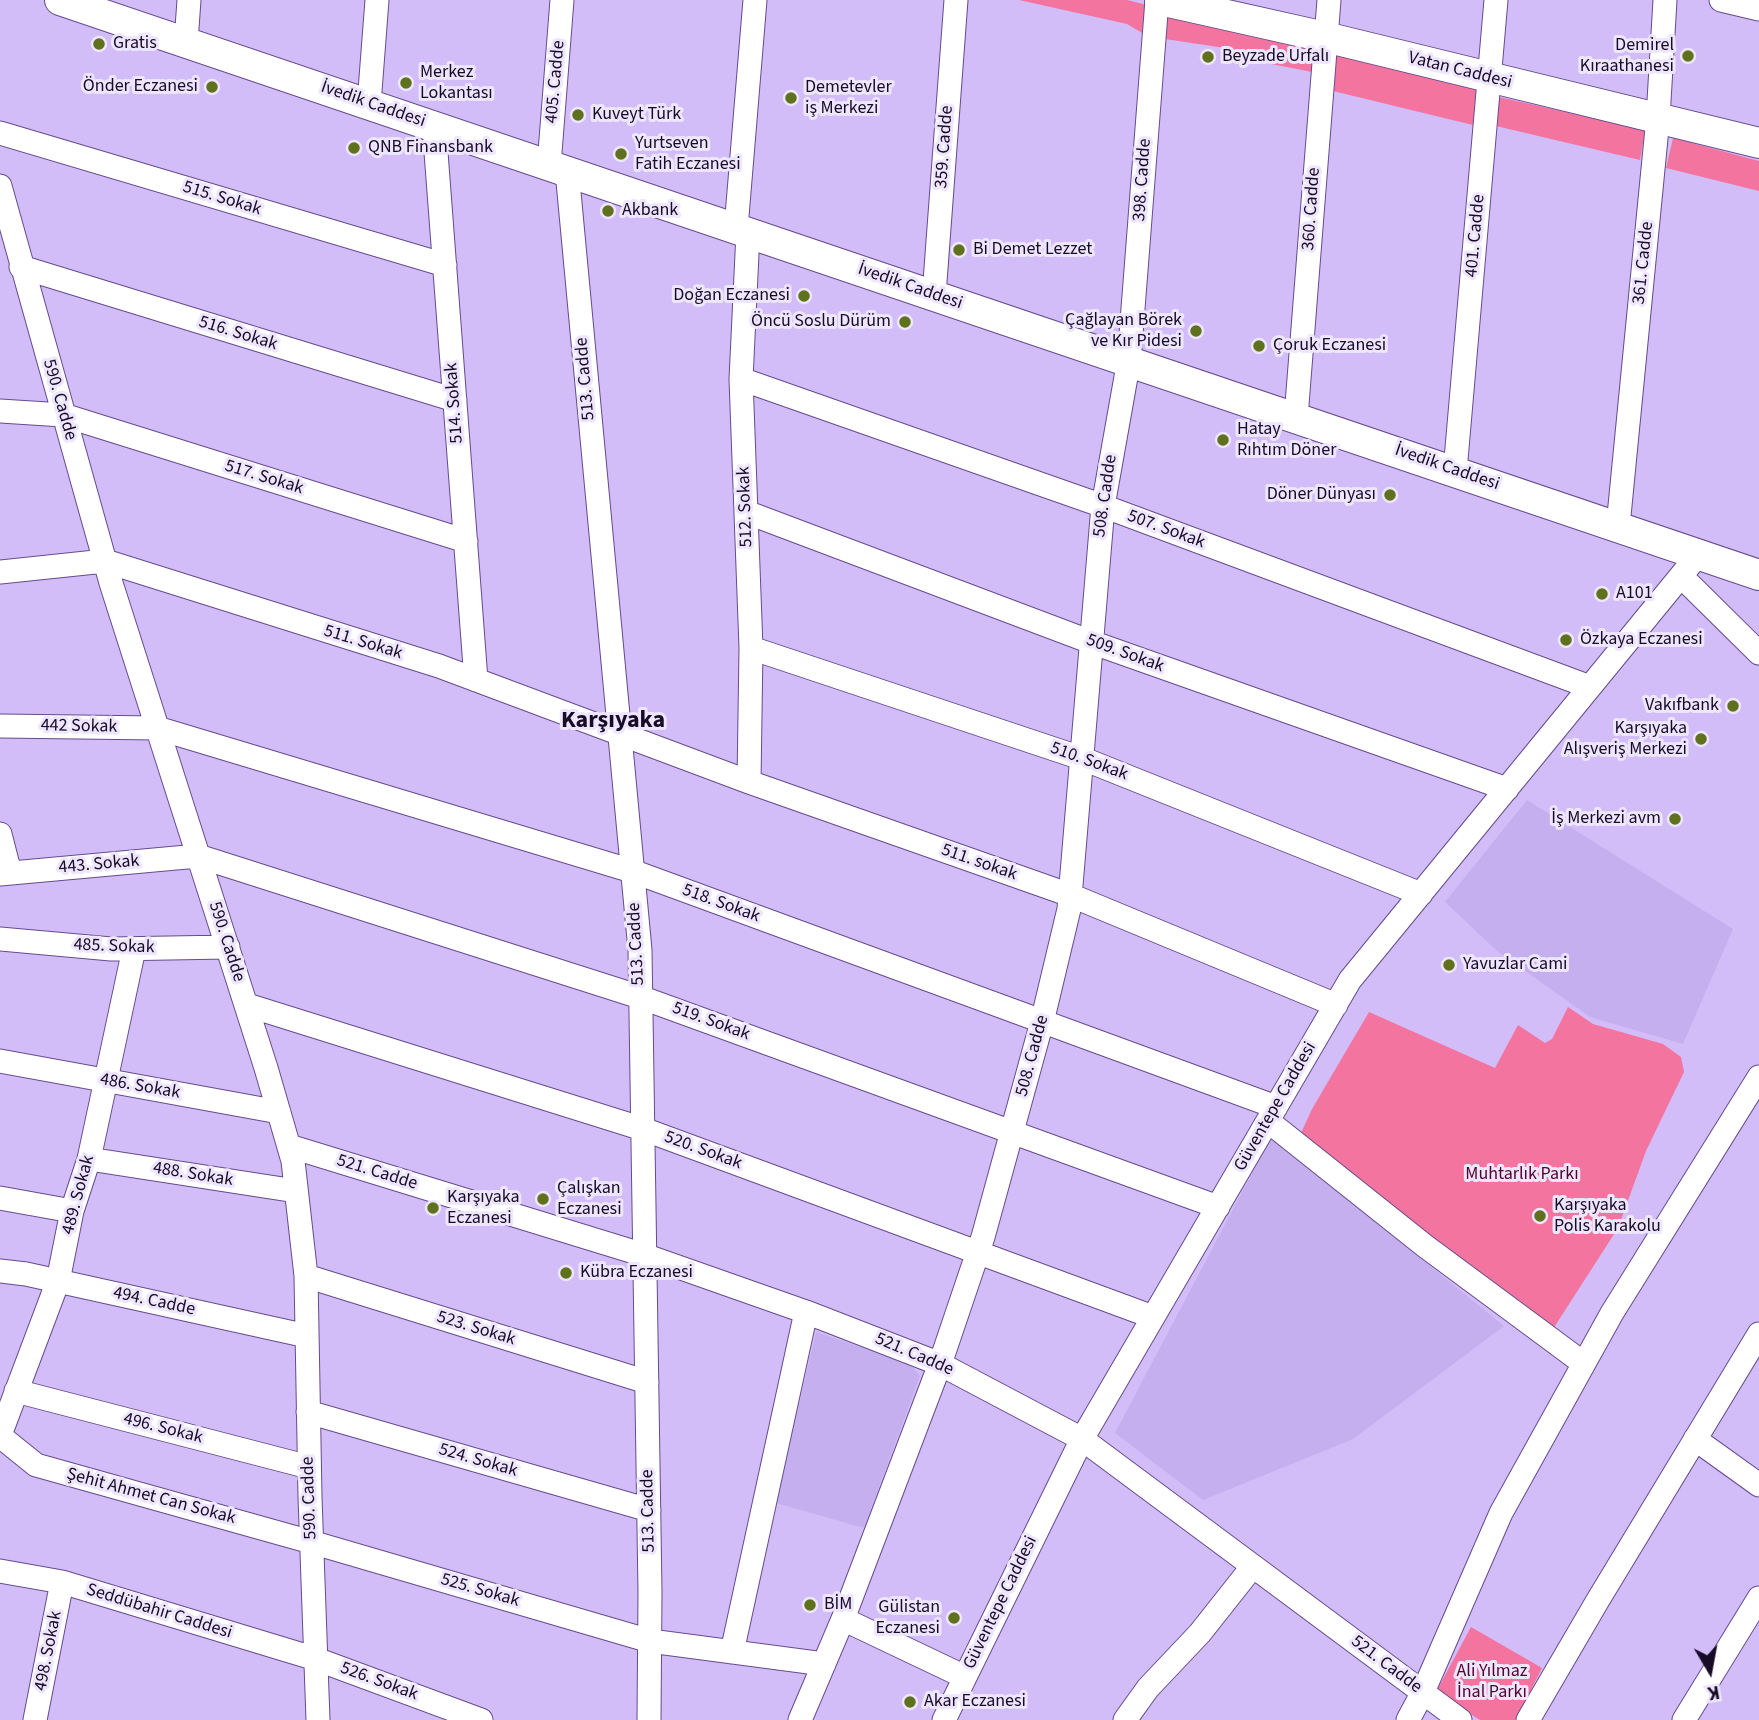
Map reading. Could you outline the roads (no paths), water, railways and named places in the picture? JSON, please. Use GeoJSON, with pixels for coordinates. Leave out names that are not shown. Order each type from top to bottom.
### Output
{"type":"FeatureCollection","features":[{"type":"Feature","properties":{"kind":"main road","name":"İvedik Caddesi"},"geometry":{"type":"LineString","coordinates":[[60,0],[1618,526],[1689,566],[1759,575]]}},
{"type":"Feature","properties":{"kind":"main road","name":"Vatan Caddesi"},"geometry":{"type":"LineString","coordinates":[[1158,0],[1325,37],[1759,143]]}},
{"type":"Feature","properties":{"kind":"street"},"geometry":{"type":"LineString","coordinates":[[186,42],[189,0]]}},
{"type":"Feature","properties":{"kind":"street"},"geometry":{"type":"LineString","coordinates":[[369,104],[377,0]]}},
{"type":"Feature","properties":{"kind":"street","name":"405. Cadde"},"geometry":{"type":"LineString","coordinates":[[558,168],[562,0]]}},
{"type":"Feature","properties":{"kind":"street","name":"512. Sokak"},"geometry":{"type":"LineString","coordinates":[[749,782],[751,648],[741,379],[742,231],[755,0]]}},
{"type":"Feature","properties":{"kind":"street","name":"359. Cadde"},"geometry":{"type":"LineString","coordinates":[[934,295],[956,0]]}},
{"type":"Feature","properties":{"kind":"street","name":"398. Cadde"},"geometry":{"type":"LineString","coordinates":[[1129,360],[1158,0]]}},
{"type":"Feature","properties":{"kind":"street","name":"360. Cadde"},"geometry":{"type":"LineString","coordinates":[[1296,417],[1329,0]]}},
{"type":"Feature","properties":{"kind":"street","name":"401. Cadde"},"geometry":{"type":"LineString","coordinates":[[1455,471],[1496,0]]}},
{"type":"Feature","properties":{"kind":"street","name":"361. Cadde"},"geometry":{"type":"LineString","coordinates":[[1618,526],[1658,118],[1665,0]]}},
{"type":"Feature","properties":{"kind":"street"},"geometry":{"type":"LineString","coordinates":[[1721,0],[1759,9]]}},
{"type":"Feature","properties":{"kind":"street","name":"514. Sokak"},"geometry":{"type":"LineString","coordinates":[[434,126],[476,680]]}},
{"type":"Feature","properties":{"kind":"street","name":"515. Sokak"},"geometry":{"type":"LineString","coordinates":[[0,133],[445,265]]}},
{"type":"Feature","properties":{"kind":"street","name":"513. Cadde"},"geometry":{"type":"LineString","coordinates":[[558,168],[619,732],[639,950],[649,1510],[649,1720]]}},
{"type":"Feature","properties":{"kind":"street","name":"590. Cadde"},"geometry":{"type":"LineString","coordinates":[[0,186],[5,220],[21,267],[105,561],[247,1005],[289,1146],[306,1276],[311,1542],[318,1720]]}},
{"type":"Feature","properties":{"kind":"street","name":"516. Sokak"},"geometry":{"type":"LineString","coordinates":[[21,267],[455,400]]}},
{"type":"Feature","properties":{"kind":"street","name":"508. Cadde"},"geometry":{"type":"LineString","coordinates":[[800,1720],[843,1619],[940,1364],[978,1251],[1042,1022],[1069,909],[1103,506],[1129,360]]}},
{"type":"Feature","properties":{"kind":"street","name":"507. Sokak"},"geometry":{"type":"LineString","coordinates":[[741,379],[1103,506],[1590,687]]}},
{"type":"Feature","properties":{"kind":"street","name":"517. Sokak"},"geometry":{"type":"LineString","coordinates":[[0,411],[63,415],[466,541]]}},
{"type":"Feature","properties":{"kind":"street","name":"509. Sokak"},"geometry":{"type":"LineString","coordinates":[[746,512],[1091,642],[1507,789]]}},
{"type":"Feature","properties":{"kind":"street"},"geometry":{"type":"LineString","coordinates":[[0,572],[105,561]]}},
{"type":"Feature","properties":{"kind":"street","name":"511. Sokak"},"geometry":{"type":"LineString","coordinates":[[105,561],[439,666],[619,732]]}},
{"type":"Feature","properties":{"kind":"street"},"geometry":{"type":"LineString","coordinates":[[1689,566],[1759,653]]}},
{"type":"Feature","properties":{"kind":"street","name":"Güventepe Caddesi"},"geometry":{"type":"LineString","coordinates":[[949,1718],[965,1677],[1082,1439],[1350,980],[1689,566]]}},
{"type":"Feature","properties":{"kind":"street","name":"510. Sokak"},"geometry":{"type":"LineString","coordinates":[[751,648],[1082,758],[1420,894]]}},
{"type":"Feature","properties":{"kind":"street","name":"442 Sokak"},"geometry":{"type":"LineString","coordinates":[[0,726],[157,727]]}},
{"type":"Feature","properties":{"kind":"street","name":"518. Sokak"},"geometry":{"type":"LineString","coordinates":[[157,727],[632,871],[1042,1022],[1272,1114],[1424,1246],[1583,1363]]}},
{"type":"Feature","properties":{"kind":"street","name":"511. sokak"},"geometry":{"type":"LineString","coordinates":[[619,732],[749,782],[1070,895],[1336,1005]]}},
{"type":"Feature","properties":{"kind":"street"},"geometry":{"type":"LineString","coordinates":[[0,834],[5,873]]}},
{"type":"Feature","properties":{"kind":"street","name":"443. Sokak"},"geometry":{"type":"LineString","coordinates":[[5,873],[198,856]]}},
{"type":"Feature","properties":{"kind":"street","name":"519. Sokak"},"geometry":{"type":"LineString","coordinates":[[198,856],[640,997],[1218,1207]]}},
{"type":"Feature","properties":{"kind":"street","name":"485. Sokak"},"geometry":{"type":"LineString","coordinates":[[0,939],[111,949],[228,947]]}},
{"type":"Feature","properties":{"kind":"street","name":"489. Sokak"},"geometry":{"type":"LineString","coordinates":[[0,1435],[58,1281],[72,1211],[89,1159],[134,949]]}},
{"type":"Feature","properties":{"kind":"street","name":"520. Sokak"},"geometry":{"type":"LineString","coordinates":[[247,1005],[643,1129],[1153,1317]]}},
{"type":"Feature","properties":{"kind":"street","name":"486. Sokak"},"geometry":{"type":"LineString","coordinates":[[0,1061],[279,1112]]}},
{"type":"Feature","properties":{"kind":"street"},"geometry":{"type":"LineString","coordinates":[[1408,1720],[1423,1692],[1501,1513],[1583,1363],[1700,1170],[1755,1092]]}},
{"type":"Feature","properties":{"kind":"street","name":"521. Cadde"},"geometry":{"type":"LineString","coordinates":[[289,1146],[645,1255],[806,1312],[940,1364],[1082,1439],[1460,1720]]}},
{"type":"Feature","properties":{"kind":"street","name":"488. Sokak"},"geometry":{"type":"LineString","coordinates":[[89,1159],[296,1191]]}},
{"type":"Feature","properties":{"kind":"street"},"geometry":{"type":"LineString","coordinates":[[0,1198],[72,1211]]}},
{"type":"Feature","properties":{"kind":"street","name":"494. Cadde"},"geometry":{"type":"LineString","coordinates":[[0,1271],[58,1281],[307,1336]]}},
{"type":"Feature","properties":{"kind":"street","name":"523. Sokak"},"geometry":{"type":"LineString","coordinates":[[306,1276],[647,1382]]}},
{"type":"Feature","properties":{"kind":"street"},"geometry":{"type":"LineString","coordinates":[[732,1652],[806,1312]]}},
{"type":"Feature","properties":{"kind":"street"},"geometry":{"type":"LineString","coordinates":[[1528,1720],[1759,1334]]}},
{"type":"Feature","properties":{"kind":"street","name":"496. Sokak"},"geometry":{"type":"LineString","coordinates":[[16,1391],[309,1467]]}},
{"type":"Feature","properties":{"kind":"street","name":"524. Sokak"},"geometry":{"type":"LineString","coordinates":[[308,1412],[649,1510]]}},
{"type":"Feature","properties":{"kind":"street","name":"Şehit Ahmet Can Sokak"},"geometry":{"type":"LineString","coordinates":[[0,1435],[36,1465],[311,1542]]}},
{"type":"Feature","properties":{"kind":"street"},"geometry":{"type":"LineString","coordinates":[[1695,1439],[1759,1485]]}},
{"type":"Feature","properties":{"kind":"street","name":"525. Sokak"},"geometry":{"type":"LineString","coordinates":[[311,1542],[650,1641],[824,1664]]}},
{"type":"Feature","properties":{"kind":"street"},"geometry":{"type":"LineString","coordinates":[[1125,1720],[1148,1688],[1200,1633],[1253,1566]]}},
{"type":"Feature","properties":{"kind":"street","name":"Seddübahir Caddesi"},"geometry":{"type":"LineString","coordinates":[[0,1571],[62,1582],[316,1659]]}},
{"type":"Feature","properties":{"kind":"street","name":"498. Sokak"},"geometry":{"type":"LineString","coordinates":[[35,1720],[62,1582]]}},
{"type":"Feature","properties":{"kind":"street"},"geometry":{"type":"LineString","coordinates":[[1684,1720],[1759,1598]]}},
{"type":"Feature","properties":{"kind":"street"},"geometry":{"type":"LineString","coordinates":[[843,1619],[965,1677]]}},
{"type":"Feature","properties":{"kind":"street","name":"526. Sokak"},"geometry":{"type":"LineString","coordinates":[[316,1659],[481,1720]]}},
{"type":"Feature","properties":{"kind":"place","name":"Gratis"},"geometry":{"type":"Point","coordinates":[99,44]}},
{"type":"Feature","properties":{"kind":"place","name":"Demirel Kıraathanesi"},"geometry":{"type":"Point","coordinates":[1688,56]}},
{"type":"Feature","properties":{"kind":"place","name":"Beyzade Urfalı"},"geometry":{"type":"Point","coordinates":[1208,57]}},
{"type":"Feature","properties":{"kind":"place","name":"Merkez Lokantası"},"geometry":{"type":"Point","coordinates":[406,83]}},
{"type":"Feature","properties":{"kind":"place","name":"Önder Eczanesi"},"geometry":{"type":"Point","coordinates":[212,87]}},
{"type":"Feature","properties":{"kind":"place","name":"Demetevler iş Merkezi"},"geometry":{"type":"Point","coordinates":[791,98]}},
{"type":"Feature","properties":{"kind":"place","name":"Kuveyt Türk"},"geometry":{"type":"Point","coordinates":[578,115]}},
{"type":"Feature","properties":{"kind":"place","name":"QNB Finansbank"},"geometry":{"type":"Point","coordinates":[354,148]}},
{"type":"Feature","properties":{"kind":"place","name":"Yurtseven Fatih Eczanesi"},"geometry":{"type":"Point","coordinates":[621,154]}},
{"type":"Feature","properties":{"kind":"place","name":"Akbank"},"geometry":{"type":"Point","coordinates":[608,211]}},
{"type":"Feature","properties":{"kind":"place","name":"Bi Demet Lezzet"},"geometry":{"type":"Point","coordinates":[959,250]}},
{"type":"Feature","properties":{"kind":"place","name":"Doğan Eczanesi"},"geometry":{"type":"Point","coordinates":[804,296]}},
{"type":"Feature","properties":{"kind":"place","name":"Öncü Soslu Dürüm"},"geometry":{"type":"Point","coordinates":[905,322]}},
{"type":"Feature","properties":{"kind":"place","name":"Çağlayan Börek ve Kır Pidesi"},"geometry":{"type":"Point","coordinates":[1196,331]}},
{"type":"Feature","properties":{"kind":"place","name":"Çoruk Eczanesi"},"geometry":{"type":"Point","coordinates":[1259,346]}},
{"type":"Feature","properties":{"kind":"place","name":"Hatay Rıhtım Döner"},"geometry":{"type":"Point","coordinates":[1223,440]}},
{"type":"Feature","properties":{"kind":"place","name":"Döner Dünyası"},"geometry":{"type":"Point","coordinates":[1390,495]}},
{"type":"Feature","properties":{"kind":"place","name":"A101"},"geometry":{"type":"Point","coordinates":[1602,594]}},
{"type":"Feature","properties":{"kind":"place","name":"Özkaya Eczanesi"},"geometry":{"type":"Point","coordinates":[1566,640]}},
{"type":"Feature","properties":{"kind":"place","name":"Vakıfbank"},"geometry":{"type":"Point","coordinates":[1733,706]}},
{"type":"Feature","properties":{"kind":"place","name":"Karşıyaka Alışveriş Merkezi"},"geometry":{"type":"Point","coordinates":[1701,739]}},
{"type":"Feature","properties":{"kind":"place","name":"İş Merkezi avm"},"geometry":{"type":"Point","coordinates":[1675,819]}},
{"type":"Feature","properties":{"kind":"place","name":"Yavuzlar Cami"},"geometry":{"type":"Point","coordinates":[1449,965]}},
{"type":"Feature","properties":{"kind":"place","name":"Çalışkan Eczanesi"},"geometry":{"type":"Point","coordinates":[543,1199]}},
{"type":"Feature","properties":{"kind":"place","name":"Karşıyaka Eczanesi"},"geometry":{"type":"Point","coordinates":[433,1208]}},
{"type":"Feature","properties":{"kind":"place","name":"Karşıyaka Polis Karakolu"},"geometry":{"type":"Point","coordinates":[1540,1216]}},
{"type":"Feature","properties":{"kind":"place","name":"Kübra Eczanesi"},"geometry":{"type":"Point","coordinates":[566,1273]}},
{"type":"Feature","properties":{"kind":"place","name":"BİM"},"geometry":{"type":"Point","coordinates":[810,1605]}},
{"type":"Feature","properties":{"kind":"place","name":"Gülistan Eczanesi"},"geometry":{"type":"Point","coordinates":[954,1618]}},
{"type":"Feature","properties":{"kind":"place","name":"Akar Eczanesi"},"geometry":{"type":"Point","coordinates":[910,1702]}},
{"type":"Feature","properties":{"kind":"district","name":"Karşıyaka"},"geometry":{"type":"Point","coordinates":[613,722]}},
{"type":"Feature","properties":{"kind":"park label","name":"Muhtarlık Parkı"},"geometry":{"type":"Point","coordinates":[1522,1175]}},
{"type":"Feature","properties":{"kind":"park label","name":"Ali Yılmaz İnal Parkı"},"geometry":{"type":"Point","coordinates":[1492,1682]}}]}
